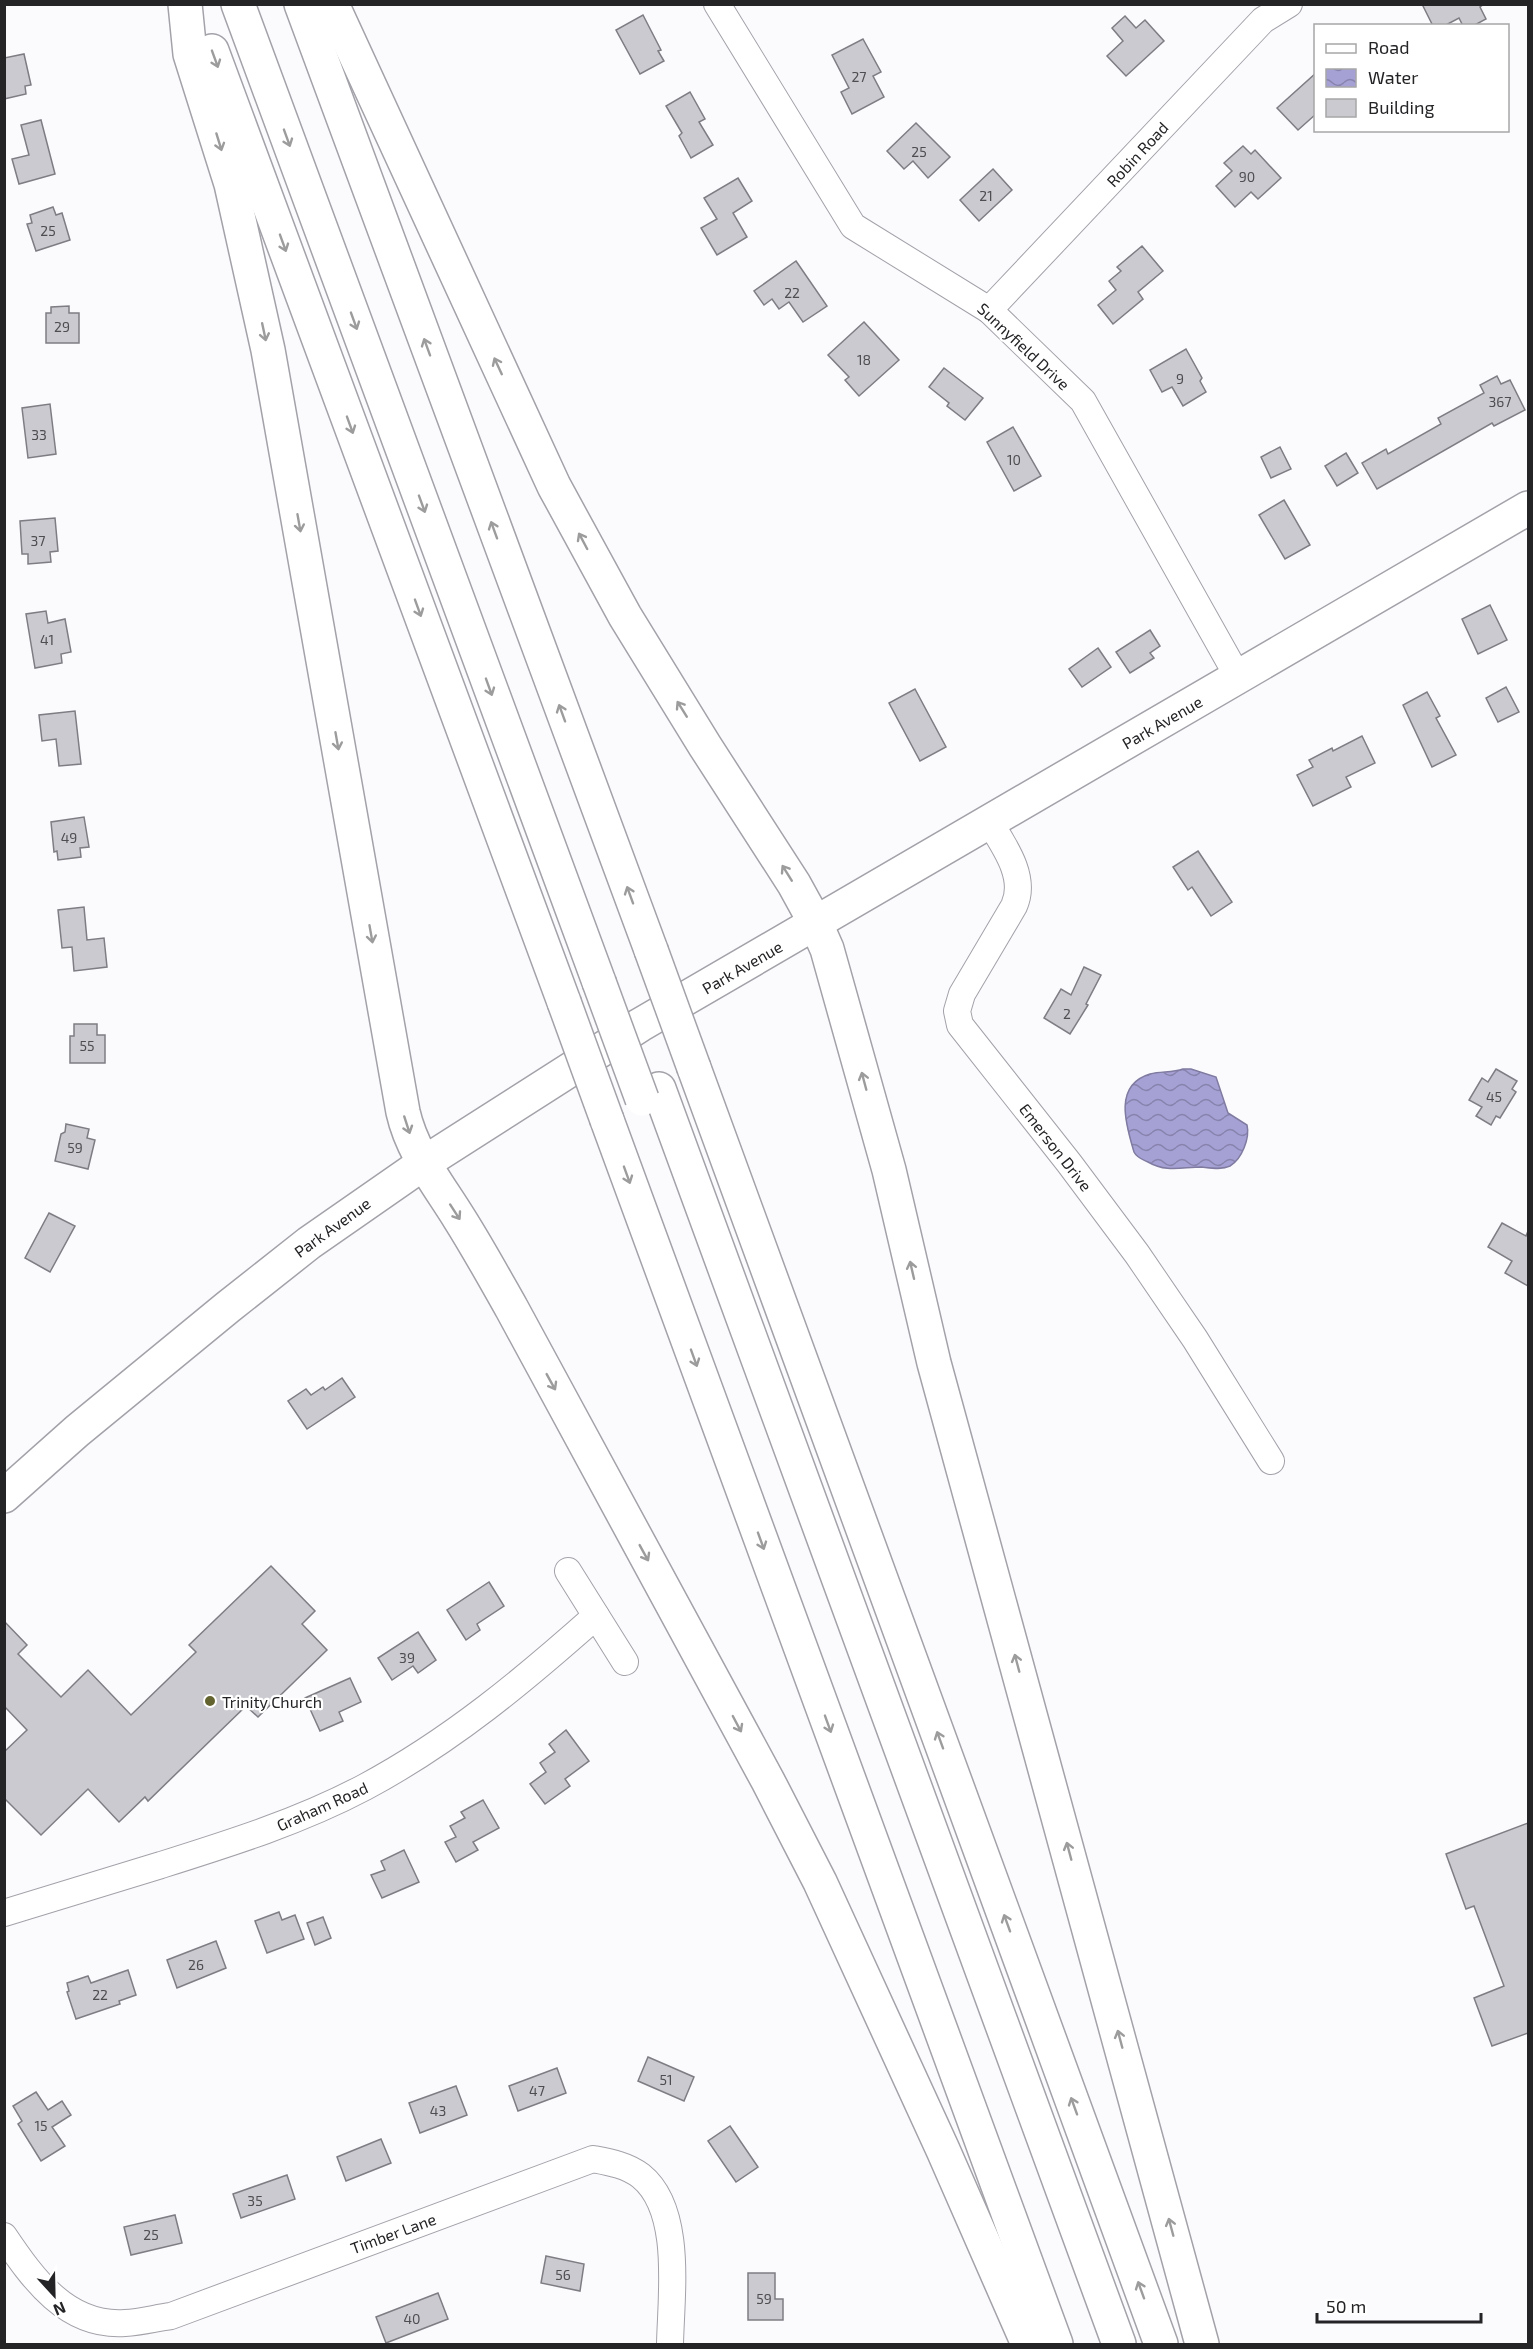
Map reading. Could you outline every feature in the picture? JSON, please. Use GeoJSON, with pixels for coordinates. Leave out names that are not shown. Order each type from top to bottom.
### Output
{"type":"FeatureCollection","features":[{"type":"Feature","properties":{"kind":"main road"},"geometry":{"type":"LineString","coordinates":[[184,4],[190,54],[231,184],[268,350],[403,1112],[409,1132],[424,1162],[512,1309],[797,1838],[846,1937],[1028,2344]]}},
{"type":"Feature","properties":{"kind":"main road"},"geometry":{"type":"LineString","coordinates":[[195,4],[1056,2344]]}},
{"type":"Feature","properties":{"kind":"main road"},"geometry":{"type":"LineString","coordinates":[[238,4],[608,976]]}},
{"type":"Feature","properties":{"kind":"main road"},"geometry":{"type":"LineString","coordinates":[[260,4],[1098,2344]]}},
{"type":"Feature","properties":{"kind":"main road"},"geometry":{"type":"LineString","coordinates":[[301,4],[651,950],[1161,2344]]}},
{"type":"Feature","properties":{"kind":"main road"},"geometry":{"type":"LineString","coordinates":[[332,4],[554,486],[631,627],[789,876],[816,924],[834,973],[889,1170],[934,1363],[1202,2344]]}},
{"type":"Feature","properties":{"kind":"main road","name":"Park Avenue"},"geometry":{"type":"LineString","coordinates":[[6,1493],[77,1431],[228,1307],[309,1243],[424,1162],[593,1054],[1528,508]]}},
{"type":"Feature","properties":{"kind":"main road"},"geometry":{"type":"LineString","coordinates":[[650,1094],[1119,2344]]}},
{"type":"Feature","properties":{"kind":"street","name":"Sunnyfield Drive"},"geometry":{"type":"LineString","coordinates":[[717,4],[854,226],[989,310],[1083,400],[1238,677]]}},
{"type":"Feature","properties":{"kind":"street","name":"Robin Road"},"geometry":{"type":"LineString","coordinates":[[989,310],[1263,20],[1289,4]]}},
{"type":"Feature","properties":{"kind":"street","name":"Emerson Drive"},"geometry":{"type":"LineString","coordinates":[[990,823],[1012,862],[1018,879],[1019,893],[1014,906],[962,994],[957,1011],[960,1026],[1069,1163],[1137,1254],[1195,1339],[1271,1461]]}},
{"type":"Feature","properties":{"kind":"street"},"geometry":{"type":"LineString","coordinates":[[568,1571],[625,1662]]}},
{"type":"Feature","properties":{"kind":"street","name":"Graham Road"},"geometry":{"type":"LineString","coordinates":[[4,1913],[246,1838],[307,1814],[363,1788],[415,1758],[468,1722],[522,1680],[596,1616]]}},
{"type":"Feature","properties":{"kind":"street","name":"Timber Lane"},"geometry":{"type":"LineString","coordinates":[[4,2236],[32,2277],[53,2299],[90,2318],[124,2323],[171,2316],[593,2159],[616,2164],[641,2176],[662,2203],[671,2241],[670,2344]]}},
{"type":"Feature","properties":{"kind":"water"},"geometry":{"type":"Polygon","coordinates":[[[1191,1069],[1216,1077],[1228,1113],[1247,1125],[1244,1148],[1230,1166],[1168,1168],[1142,1159],[1134,1152],[1125,1107],[1131,1087],[1138,1079],[1150,1074],[1191,1069]]]}},
{"type":"Feature","properties":{"kind":"building"},"geometry":{"type":"Polygon","coordinates":[[[1422,4],[1484,4],[1480,7],[1486,19],[1477,24],[1462,24],[1459,18],[1448,24],[1432,24],[1422,4]]]}},
{"type":"Feature","properties":{"kind":"building"},"geometry":{"type":"Polygon","coordinates":[[[643,15],[661,50],[658,51],[664,61],[640,74],[616,30],[643,15]]]}},
{"type":"Feature","properties":{"kind":"building"},"geometry":{"type":"Polygon","coordinates":[[[1125,16],[1136,28],[1145,20],[1164,41],[1126,76],[1107,56],[1123,41],[1112,28],[1125,16]]]}},
{"type":"Feature","properties":{"kind":"building"},"geometry":{"type":"Polygon","coordinates":[[[863,39],[881,72],[873,76],[884,97],[852,114],[841,92],[849,88],[832,55],[863,39]]]}},
{"type":"Feature","properties":{"kind":"building"},"geometry":{"type":"Polygon","coordinates":[[[24,54],[31,85],[25,86],[26,94],[4,99],[4,58],[24,54]]]}},
{"type":"Feature","properties":{"kind":"building"},"geometry":{"type":"Polygon","coordinates":[[[1314,75],[1314,116],[1298,130],[1277,108],[1314,75]]]}},
{"type":"Feature","properties":{"kind":"building"},"geometry":{"type":"Polygon","coordinates":[[[690,92],[705,119],[699,122],[713,145],[691,158],[679,136],[682,133],[666,106],[690,92]]]}},
{"type":"Feature","properties":{"kind":"building"},"geometry":{"type":"Polygon","coordinates":[[[41,120],[55,174],[19,184],[12,159],[29,155],[21,125],[41,120]]]}},
{"type":"Feature","properties":{"kind":"building"},"geometry":{"type":"Polygon","coordinates":[[[916,123],[950,157],[928,178],[913,161],[904,169],[887,151],[916,123]]]}},
{"type":"Feature","properties":{"kind":"building"},"geometry":{"type":"Polygon","coordinates":[[[1243,146],[1251,154],[1255,150],[1281,178],[1258,199],[1251,192],[1235,207],[1216,186],[1232,171],[1224,163],[1243,146]]]}},
{"type":"Feature","properties":{"kind":"building"},"geometry":{"type":"Polygon","coordinates":[[[993,169],[1012,190],[979,221],[960,200],[993,169]]]}},
{"type":"Feature","properties":{"kind":"building"},"geometry":{"type":"Polygon","coordinates":[[[738,178],[752,201],[733,213],[747,237],[717,255],[701,228],[717,219],[704,198],[738,178]]]}},
{"type":"Feature","properties":{"kind":"building"},"geometry":{"type":"Polygon","coordinates":[[[53,207],[56,215],[62,213],[70,240],[36,251],[27,224],[32,223],[30,215],[53,207]]]}},
{"type":"Feature","properties":{"kind":"building"},"geometry":{"type":"Polygon","coordinates":[[[1142,246],[1163,271],[1138,292],[1143,299],[1113,324],[1098,305],[1116,290],[1109,281],[1121,271],[1117,267],[1142,246]]]}},
{"type":"Feature","properties":{"kind":"building"},"geometry":{"type":"Polygon","coordinates":[[[796,261],[827,306],[803,322],[789,302],[779,309],[772,299],[764,305],[754,291],[796,261]]]}},
{"type":"Feature","properties":{"kind":"building"},"geometry":{"type":"Polygon","coordinates":[[[69,306],[69,313],[79,313],[79,343],[46,343],[46,313],[51,313],[51,307],[69,306]]]}},
{"type":"Feature","properties":{"kind":"building"},"geometry":{"type":"Polygon","coordinates":[[[864,322],[899,360],[859,396],[845,380],[849,377],[828,355],[864,322]]]}},
{"type":"Feature","properties":{"kind":"building"},"geometry":{"type":"Polygon","coordinates":[[[1186,349],[1202,378],[1200,381],[1206,392],[1183,406],[1172,387],[1162,392],[1150,370],[1186,349]]]}},
{"type":"Feature","properties":{"kind":"building"},"geometry":{"type":"Polygon","coordinates":[[[944,368],[983,398],[965,420],[947,406],[949,403],[929,387],[944,368]]]}},
{"type":"Feature","properties":{"kind":"building"},"geometry":{"type":"Polygon","coordinates":[[[1497,376],[1501,384],[1510,380],[1525,410],[1494,426],[1492,423],[1377,489],[1362,463],[1386,449],[1388,454],[1441,424],[1438,418],[1484,393],[1480,385],[1497,376]]]}},
{"type":"Feature","properties":{"kind":"building"},"geometry":{"type":"Polygon","coordinates":[[[50,404],[56,454],[28,458],[22,408],[50,404]]]}},
{"type":"Feature","properties":{"kind":"building"},"geometry":{"type":"Polygon","coordinates":[[[1013,427],[1041,476],[1014,491],[987,442],[1013,427]]]}},
{"type":"Feature","properties":{"kind":"building"},"geometry":{"type":"Polygon","coordinates":[[[1280,447],[1291,469],[1271,478],[1261,457],[1280,447]]]}},
{"type":"Feature","properties":{"kind":"building"},"geometry":{"type":"Polygon","coordinates":[[[1346,453],[1358,473],[1337,486],[1325,466],[1346,453]]]}},
{"type":"Feature","properties":{"kind":"building"},"geometry":{"type":"Polygon","coordinates":[[[1284,500],[1310,545],[1285,559],[1259,515],[1284,500]]]}},
{"type":"Feature","properties":{"kind":"building"},"geometry":{"type":"Polygon","coordinates":[[[55,518],[58,551],[50,552],[51,562],[28,564],[28,554],[22,554],[20,521],[55,518]]]}},
{"type":"Feature","properties":{"kind":"building"},"geometry":{"type":"Polygon","coordinates":[[[1490,605],[1507,640],[1478,654],[1462,619],[1490,605]]]}},
{"type":"Feature","properties":{"kind":"building"},"geometry":{"type":"Polygon","coordinates":[[[46,611],[48,623],[65,619],[71,652],[61,654],[62,663],[35,668],[26,614],[46,611]]]}},
{"type":"Feature","properties":{"kind":"building"},"geometry":{"type":"Polygon","coordinates":[[[1150,630],[1160,646],[1150,653],[1154,658],[1130,673],[1116,652],[1150,630]]]}},
{"type":"Feature","properties":{"kind":"building"},"geometry":{"type":"Polygon","coordinates":[[[1098,648],[1111,667],[1082,687],[1069,669],[1098,648]]]}},
{"type":"Feature","properties":{"kind":"building"},"geometry":{"type":"Polygon","coordinates":[[[1506,687],[1519,712],[1498,722],[1486,698],[1506,687]]]}},
{"type":"Feature","properties":{"kind":"building"},"geometry":{"type":"Polygon","coordinates":[[[915,689],[946,747],[920,761],[889,703],[915,689]]]}},
{"type":"Feature","properties":{"kind":"building"},"geometry":{"type":"Polygon","coordinates":[[[1427,692],[1440,716],[1436,718],[1456,755],[1432,767],[1403,705],[1427,692]]]}},
{"type":"Feature","properties":{"kind":"building"},"geometry":{"type":"Polygon","coordinates":[[[75,711],[81,764],[59,766],[56,739],[42,741],[39,715],[75,711]]]}},
{"type":"Feature","properties":{"kind":"building"},"geometry":{"type":"Polygon","coordinates":[[[1362,736],[1375,763],[1346,777],[1351,787],[1313,806],[1297,775],[1313,767],[1309,760],[1362,736]]]}},
{"type":"Feature","properties":{"kind":"building"},"geometry":{"type":"Polygon","coordinates":[[[84,817],[89,847],[80,848],[81,857],[58,860],[57,851],[54,852],[51,822],[84,817]]]}},
{"type":"Feature","properties":{"kind":"building"},"geometry":{"type":"Polygon","coordinates":[[[1198,851],[1232,902],[1211,916],[1192,887],[1188,890],[1173,867],[1198,851]]]}},
{"type":"Feature","properties":{"kind":"building"},"geometry":{"type":"Polygon","coordinates":[[[84,907],[87,940],[104,938],[107,967],[74,971],[72,947],[62,948],[58,910],[84,907]]]}},
{"type":"Feature","properties":{"kind":"building"},"geometry":{"type":"Polygon","coordinates":[[[1084,967],[1101,975],[1086,1004],[1088,1005],[1070,1034],[1044,1018],[1061,989],[1071,995],[1084,967]]]}},
{"type":"Feature","properties":{"kind":"building"},"geometry":{"type":"Polygon","coordinates":[[[74,1024],[97,1024],[97,1035],[105,1035],[105,1063],[70,1063],[70,1036],[74,1036],[74,1024]]]}},
{"type":"Feature","properties":{"kind":"building"},"geometry":{"type":"Polygon","coordinates":[[[1496,1069],[1517,1081],[1512,1089],[1516,1092],[1500,1118],[1496,1116],[1491,1125],[1476,1116],[1482,1107],[1469,1100],[1482,1078],[1488,1082],[1496,1069]]]}},
{"type":"Feature","properties":{"kind":"building"},"geometry":{"type":"Polygon","coordinates":[[[66,1124],[89,1129],[87,1138],[95,1140],[88,1169],[55,1161],[61,1134],[65,1132],[66,1124]]]}},
{"type":"Feature","properties":{"kind":"building"},"geometry":{"type":"Polygon","coordinates":[[[49,1213],[75,1226],[50,1272],[25,1258],[49,1213]]]}},
{"type":"Feature","properties":{"kind":"building"},"geometry":{"type":"Polygon","coordinates":[[[1502,1223],[1526,1236],[1528,1231],[1528,1286],[1505,1273],[1512,1261],[1488,1247],[1502,1223]]]}},
{"type":"Feature","properties":{"kind":"building"},"geometry":{"type":"Polygon","coordinates":[[[342,1378],[355,1397],[307,1429],[288,1401],[306,1389],[311,1395],[323,1387],[325,1390],[342,1378]]]}},
{"type":"Feature","properties":{"kind":"building","name":"Trinity Church"},"geometry":{"type":"Polygon","coordinates":[[[271,1566],[315,1611],[302,1624],[327,1650],[258,1717],[246,1706],[148,1801],[145,1797],[119,1822],[88,1789],[41,1835],[4,1798],[4,1752],[27,1730],[4,1706],[4,1621],[27,1645],[18,1654],[61,1697],[88,1670],[131,1715],[196,1652],[189,1645],[271,1566]]]}},
{"type":"Feature","properties":{"kind":"building"},"geometry":{"type":"Polygon","coordinates":[[[489,1582],[504,1606],[477,1624],[480,1630],[466,1640],[447,1610],[489,1582]]]}},
{"type":"Feature","properties":{"kind":"building"},"geometry":{"type":"Polygon","coordinates":[[[418,1632],[436,1660],[418,1673],[413,1666],[392,1680],[378,1658],[418,1632]]]}},
{"type":"Feature","properties":{"kind":"building"},"geometry":{"type":"Polygon","coordinates":[[[350,1678],[361,1702],[339,1712],[343,1721],[320,1731],[305,1698],[350,1678]]]}},
{"type":"Feature","properties":{"kind":"building"},"geometry":{"type":"Polygon","coordinates":[[[566,1730],[589,1761],[565,1779],[570,1786],[545,1804],[530,1784],[546,1772],[540,1763],[555,1752],[549,1744],[566,1730]]]}},
{"type":"Feature","properties":{"kind":"building"},"geometry":{"type":"Polygon","coordinates":[[[483,1800],[499,1828],[473,1842],[478,1850],[456,1862],[445,1842],[456,1837],[450,1826],[465,1818],[461,1812],[483,1800]]]}},
{"type":"Feature","properties":{"kind":"building"},"geometry":{"type":"Polygon","coordinates":[[[1528,1823],[1528,2033],[1492,2046],[1474,1998],[1504,1986],[1474,1906],[1466,1909],[1446,1854],[1528,1823]]]}},
{"type":"Feature","properties":{"kind":"building"},"geometry":{"type":"Polygon","coordinates":[[[404,1850],[419,1882],[382,1898],[371,1875],[385,1870],[381,1861],[404,1850]]]}},
{"type":"Feature","properties":{"kind":"building"},"geometry":{"type":"Polygon","coordinates":[[[279,1912],[282,1920],[295,1915],[304,1939],[267,1953],[255,1921],[279,1912]]]}},
{"type":"Feature","properties":{"kind":"building"},"geometry":{"type":"Polygon","coordinates":[[[323,1917],[331,1938],[315,1945],[307,1923],[323,1917]]]}},
{"type":"Feature","properties":{"kind":"building"},"geometry":{"type":"Polygon","coordinates":[[[216,1941],[226,1968],[177,1988],[167,1960],[216,1941]]]}},
{"type":"Feature","properties":{"kind":"building"},"geometry":{"type":"Polygon","coordinates":[[[128,1970],[136,1995],[119,2001],[120,2004],[76,2019],[67,1992],[69,1991],[67,1983],[88,1976],[91,1983],[128,1970]]]}},
{"type":"Feature","properties":{"kind":"building"},"geometry":{"type":"Polygon","coordinates":[[[648,2057],[694,2077],[684,2101],[638,2081],[648,2057]]]}},
{"type":"Feature","properties":{"kind":"building"},"geometry":{"type":"Polygon","coordinates":[[[557,2068],[566,2093],[518,2111],[509,2086],[557,2068]]]}},
{"type":"Feature","properties":{"kind":"building"},"geometry":{"type":"Polygon","coordinates":[[[456,2086],[467,2115],[420,2133],[409,2103],[456,2086]]]}},
{"type":"Feature","properties":{"kind":"building"},"geometry":{"type":"Polygon","coordinates":[[[36,2092],[48,2110],[62,2101],[71,2115],[52,2127],[65,2146],[41,2161],[18,2124],[22,2121],[13,2106],[36,2092]]]}},
{"type":"Feature","properties":{"kind":"building"},"geometry":{"type":"Polygon","coordinates":[[[730,2126],[758,2167],[736,2182],[708,2141],[730,2126]]]}},
{"type":"Feature","properties":{"kind":"building"},"geometry":{"type":"Polygon","coordinates":[[[381,2139],[391,2163],[346,2181],[337,2157],[381,2139]]]}},
{"type":"Feature","properties":{"kind":"building"},"geometry":{"type":"Polygon","coordinates":[[[287,2175],[295,2199],[241,2218],[233,2194],[287,2175]]]}},
{"type":"Feature","properties":{"kind":"building"},"geometry":{"type":"Polygon","coordinates":[[[175,2215],[182,2243],[131,2255],[124,2227],[175,2215]]]}},
{"type":"Feature","properties":{"kind":"building"},"geometry":{"type":"Polygon","coordinates":[[[546,2256],[584,2264],[580,2291],[541,2283],[546,2256]]]}},
{"type":"Feature","properties":{"kind":"building"},"geometry":{"type":"Polygon","coordinates":[[[748,2273],[775,2273],[775,2299],[783,2299],[783,2320],[748,2320],[748,2273]]]}},
{"type":"Feature","properties":{"kind":"building"},"geometry":{"type":"Polygon","coordinates":[[[438,2293],[448,2319],[386,2343],[376,2317],[438,2293]]]}},
{"type":"Feature","properties":{"kind":"place","name":"Trinity Church"},"geometry":{"type":"Point","coordinates":[210,1701]}}]}
